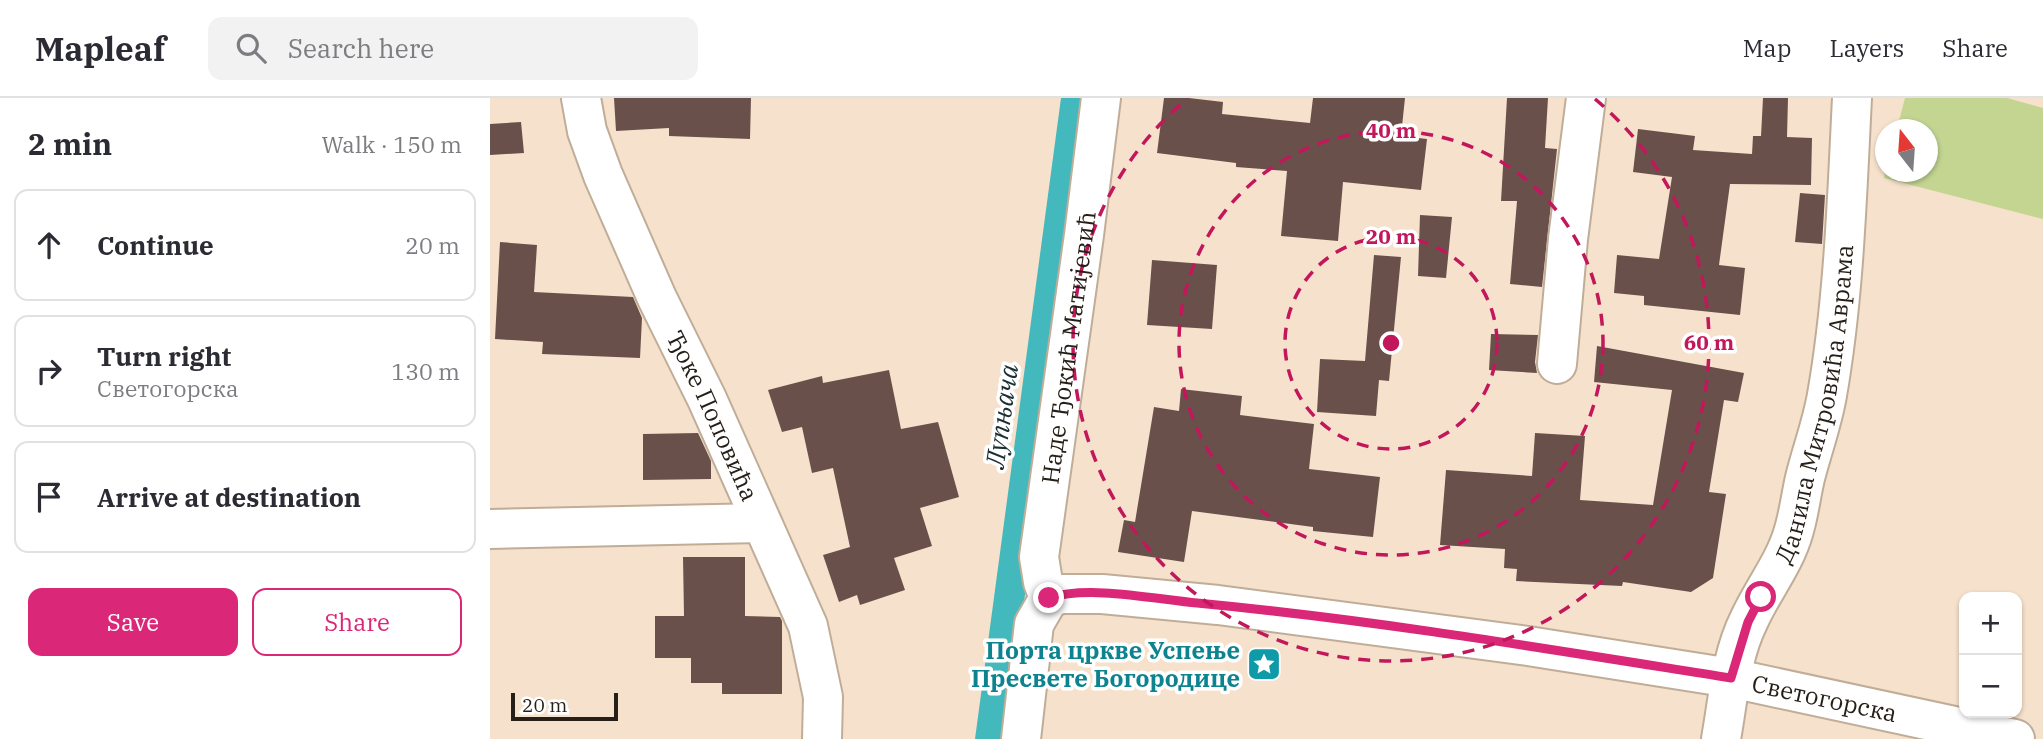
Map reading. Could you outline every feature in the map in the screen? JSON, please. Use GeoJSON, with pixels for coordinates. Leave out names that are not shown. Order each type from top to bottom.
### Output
{"type":"FeatureCollection","features":[{"type":"Feature","properties":{"kind":"street","name":"Ђоке Поповића"},"geometry":{"type":"LineString","coordinates":[[581,98],[587,131],[603,175],[808,626],[823,698],[822,739]]}},
{"type":"Feature","properties":{"kind":"street","name":"Наде Ђокић Матијевић"},"geometry":{"type":"LineString","coordinates":[[1049,598],[1039,557],[1101,98]]}},
{"type":"Feature","properties":{"kind":"street"},"geometry":{"type":"LineString","coordinates":[[1556,364],[1586,98]]}},
{"type":"Feature","properties":{"kind":"street","name":"Данила Митровића Аврама"},"geometry":{"type":"LineString","coordinates":[[1721,739],[1731,678],[1748,622],[1776,572],[1794,531],[1806,475],[1822,423],[1841,277],[1852,98]]}},
{"type":"Feature","properties":{"kind":"street"},"geometry":{"type":"LineString","coordinates":[[490,529],[761,523]]}},
{"type":"Feature","properties":{"kind":"street","name":"Светогорска"},"geometry":{"type":"LineString","coordinates":[[1049,598],[1061,594],[1102,594],[1217,605],[1528,646],[1731,678],[2015,739]]}},
{"type":"Feature","properties":{"kind":"street"},"geometry":{"type":"LineString","coordinates":[[1021,739],[1034,624],[1049,598]]}},
{"type":"Feature","properties":{"kind":"green space"},"geometry":{"type":"Polygon","coordinates":[[[1905,98],[2007,98],[2043,108],[2043,219],[1900,182],[1938,182],[1938,119],[1900,119],[1905,98]]]}},
{"type":"Feature","properties":{"kind":"water"},"geometry":{"type":"Polygon","coordinates":[[[1061,98],[1089,98],[1056,332],[1008,739],[975,739],[1061,98]]]}},
{"type":"Feature","properties":{"kind":"building"},"geometry":{"type":"Polygon","coordinates":[[[614,98],[751,98],[750,139],[669,136],[669,128],[616,131],[614,98]]]}},
{"type":"Feature","properties":{"kind":"building"},"geometry":{"type":"Polygon","coordinates":[[[1164,98],[1223,102],[1222,114],[1310,123],[1313,98],[1405,98],[1401,136],[1427,139],[1421,190],[1343,182],[1338,241],[1281,236],[1287,171],[1236,167],[1236,163],[1157,153],[1164,98]]]}},
{"type":"Feature","properties":{"kind":"building"},"geometry":{"type":"Polygon","coordinates":[[[1507,98],[1548,98],[1545,148],[1557,149],[1542,287],[1510,284],[1517,201],[1501,201],[1507,98]]]}},
{"type":"Feature","properties":{"kind":"building"},"geometry":{"type":"Polygon","coordinates":[[[1763,98],[1788,98],[1787,137],[1812,138],[1811,185],[1730,184],[1719,265],[1745,268],[1740,315],[1644,305],[1644,296],[1614,293],[1617,255],[1659,259],[1672,177],[1633,172],[1638,129],[1695,136],[1693,150],[1752,154],[1753,136],[1761,136],[1763,98]]]}},
{"type":"Feature","properties":{"kind":"building"},"geometry":{"type":"Polygon","coordinates":[[[521,122],[524,153],[490,155],[490,124],[521,122]]]}},
{"type":"Feature","properties":{"kind":"building"},"geometry":{"type":"Polygon","coordinates":[[[1800,193],[1825,195],[1822,244],[1795,242],[1800,193]]]}},
{"type":"Feature","properties":{"kind":"building"},"geometry":{"type":"Polygon","coordinates":[[[1420,215],[1452,217],[1446,278],[1418,276],[1420,215]]]}},
{"type":"Feature","properties":{"kind":"building"},"geometry":{"type":"Polygon","coordinates":[[[500,242],[537,245],[534,292],[633,297],[642,318],[640,358],[542,354],[543,342],[495,339],[500,242]]]}},
{"type":"Feature","properties":{"kind":"building"},"geometry":{"type":"Polygon","coordinates":[[[1374,255],[1401,257],[1389,381],[1379,380],[1376,416],[1317,412],[1320,359],[1365,361],[1374,255]]]}},
{"type":"Feature","properties":{"kind":"building"},"geometry":{"type":"Polygon","coordinates":[[[1152,260],[1217,265],[1212,329],[1147,325],[1152,260]]]}},
{"type":"Feature","properties":{"kind":"building"},"geometry":{"type":"Polygon","coordinates":[[[1491,334],[1538,335],[1535,362],[1537,373],[1489,370],[1491,334]]]}},
{"type":"Feature","properties":{"kind":"building"},"geometry":{"type":"Polygon","coordinates":[[[1597,346],[1744,373],[1738,402],[1724,400],[1709,492],[1726,494],[1713,578],[1691,592],[1623,582],[1622,586],[1516,581],[1517,569],[1504,568],[1505,549],[1440,545],[1446,470],[1532,476],[1535,433],[1585,436],[1580,500],[1653,505],[1672,390],[1594,382],[1597,346]]]}},
{"type":"Feature","properties":{"kind":"building"},"geometry":{"type":"Polygon","coordinates":[[[889,370],[901,429],[938,422],[959,497],[920,508],[932,546],[894,558],[905,590],[860,605],[857,595],[839,602],[823,555],[850,547],[833,468],[812,473],[802,427],[782,432],[768,390],[822,376],[823,383],[889,370]]]}},
{"type":"Feature","properties":{"kind":"building"},"geometry":{"type":"Polygon","coordinates":[[[1181,389],[1242,396],[1240,415],[1314,424],[1309,469],[1380,477],[1373,537],[1313,531],[1313,527],[1192,511],[1184,562],[1118,552],[1124,520],[1135,522],[1154,407],[1179,411],[1181,389]]]}},
{"type":"Feature","properties":{"kind":"building"},"geometry":{"type":"Polygon","coordinates":[[[698,433],[711,461],[711,479],[643,480],[643,434],[698,433]]]}},
{"type":"Feature","properties":{"kind":"building"},"geometry":{"type":"Polygon","coordinates":[[[683,557],[745,557],[745,616],[780,617],[782,621],[782,694],[722,694],[722,683],[691,683],[691,658],[655,658],[655,616],[684,616],[683,557]]]}},
{"type":"Feature","properties":{"kind":"place","name":"Порта цркве Успење Пресвете Богородице"},"geometry":{"type":"Point","coordinates":[1264,664]}},
{"type":"Feature","properties":{"kind":"route"},"geometry":{"type":"LineString","coordinates":[[1049,598],[1061,594],[1102,594],[1217,605],[1528,646],[1731,678],[1739,646],[1761,597]]}},
{"type":"Feature","properties":{"kind":"water label","name":"Лупњача"},"geometry":{"type":"Point","coordinates":[1001,416]}}]}
